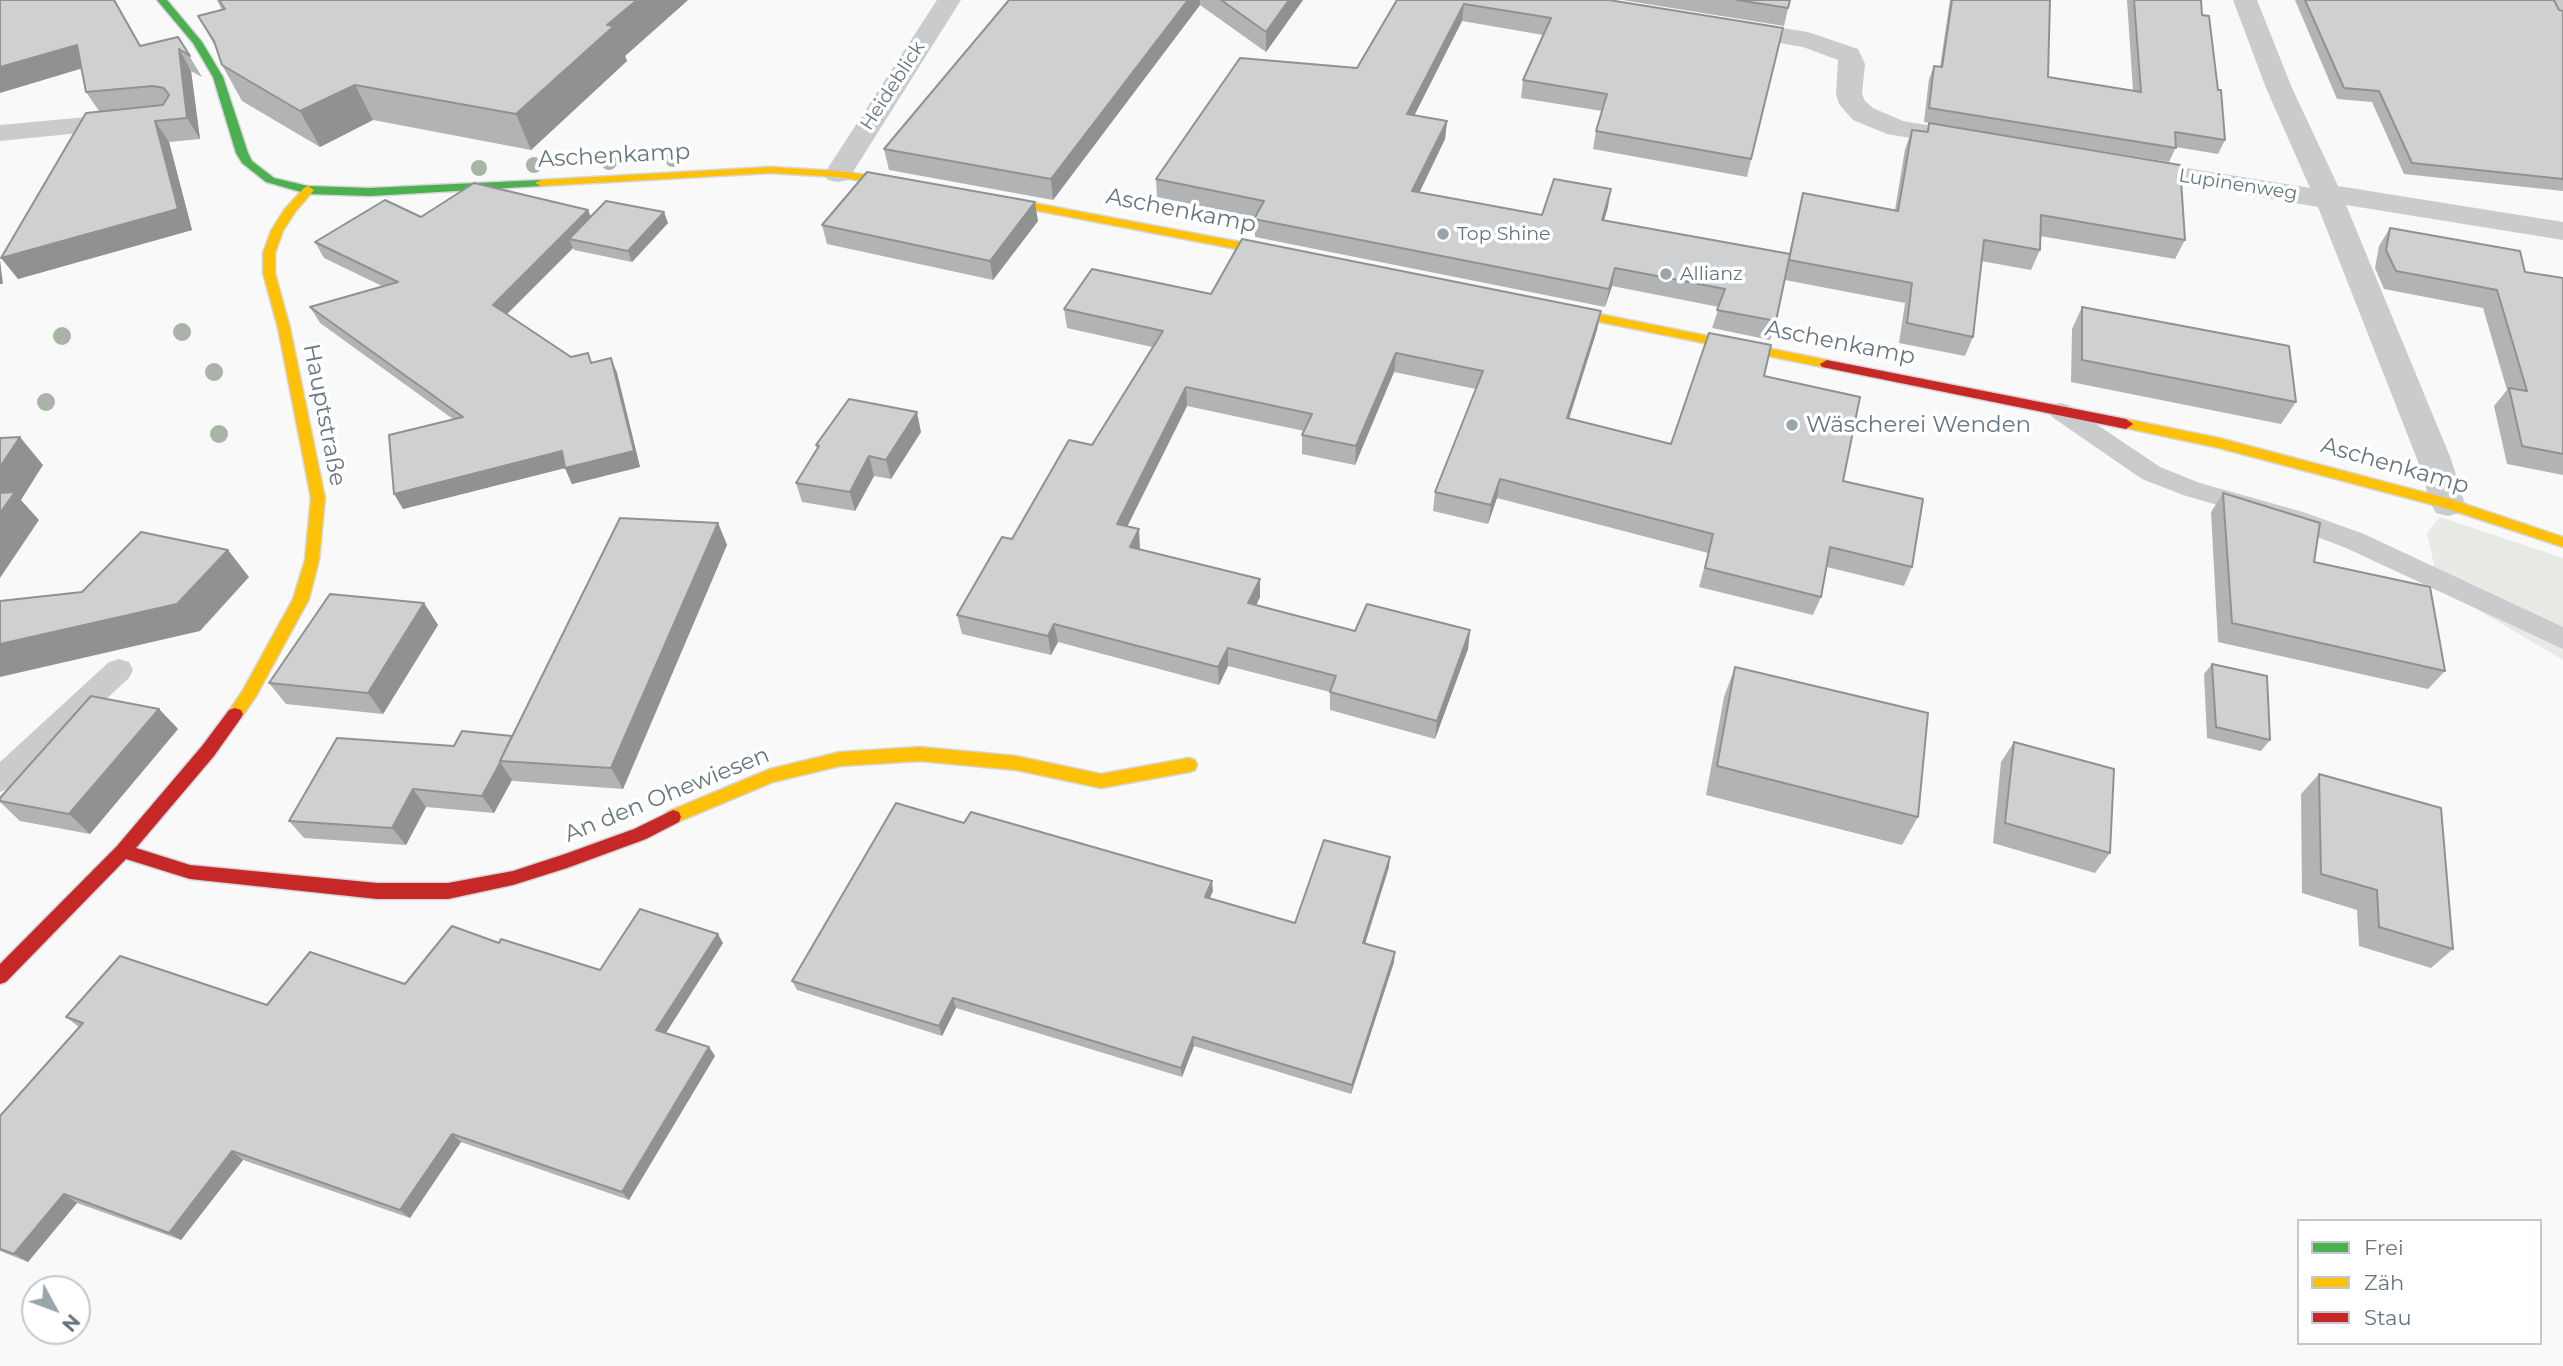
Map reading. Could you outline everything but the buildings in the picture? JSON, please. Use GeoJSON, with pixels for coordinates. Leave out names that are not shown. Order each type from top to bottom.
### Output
{"type":"FeatureCollection","features":[{"type":"Feature","properties":{"kind":"street"},"geometry":{"type":"LineString","coordinates":[[162,0],[197,42],[218,77],[242,153],[248,163],[270,180],[308,190]]}},
{"type":"Feature","properties":{"kind":"street","name":"Heideblick"},"geometry":{"type":"LineString","coordinates":[[838,174],[949,0]]}},
{"type":"Feature","properties":{"kind":"street","name":"Lupinenweg"},"geometry":{"type":"LineString","coordinates":[[2245,0],[2434,459],[2448,504]]}},
{"type":"Feature","properties":{"kind":"street"},"geometry":{"type":"LineString","coordinates":[[2554,0],[2563,13]]}},
{"type":"Feature","properties":{"kind":"street"},"geometry":{"type":"LineString","coordinates":[[1703,23],[1808,40],[1849,55],[1852,104],[1863,114],[1897,128],[1992,144]]}},
{"type":"Feature","properties":{"kind":"street"},"geometry":{"type":"LineString","coordinates":[[0,133],[153,119]]}},
{"type":"Feature","properties":{"kind":"street","name":"Lupinenweg"},"geometry":{"type":"LineString","coordinates":[[2100,162],[2563,231]]}},
{"type":"Feature","properties":{"kind":"street","name":"Aschenkamp"},"geometry":{"type":"LineString","coordinates":[[308,190],[370,192],[770,170],[838,174],[928,188]]}},
{"type":"Feature","properties":{"kind":"street","name":"Hauptstraße"},"geometry":{"type":"LineString","coordinates":[[1,973],[123,851],[169,800],[249,694],[301,599],[316,528],[318,498],[284,328],[268,273],[269,253],[277,231],[290,210],[308,190]]}},
{"type":"Feature","properties":{"kind":"street","name":"Aschenkamp"},"geometry":{"type":"LineString","coordinates":[[967,195],[1301,258]]}},
{"type":"Feature","properties":{"kind":"street","name":"Aschenkamp"},"geometry":{"type":"LineString","coordinates":[[1533,305],[2219,443],[2448,504],[2563,542]]}},
{"type":"Feature","properties":{"kind":"street","name":"An den Ohewiesen"},"geometry":{"type":"LineString","coordinates":[[123,851],[190,872],[377,891],[448,891],[513,878],[567,861],[640,834],[698,805],[770,775],[840,759],[920,754],[1016,763],[1101,782],[1189,765]]}},
{"type":"Feature","properties":{"kind":"lane"},"geometry":{"type":"LineString","coordinates":[[2060,411],[2151,472],[2192,489],[2294,517],[2355,541],[2563,639]]}},
{"type":"Feature","properties":{"kind":"lane"},"geometry":{"type":"LineString","coordinates":[[0,780],[119,670]]}},
{"type":"Feature","properties":{"kind":"shaded area"},"geometry":{"type":"Polygon","coordinates":[[[2440,517],[2563,558],[2563,660],[2439,587],[2427,533],[2440,517]]]}},
{"type":"Feature","properties":{"kind":"traffic: fast"},"geometry":{"type":"LineString","coordinates":[[162,0],[197,42],[218,77],[242,153],[248,163],[270,180],[308,190],[370,192],[541,183]]}},
{"type":"Feature","properties":{"kind":"traffic: slow"},"geometry":{"type":"LineString","coordinates":[[541,183],[770,170],[838,174],[913,185]]}},
{"type":"Feature","properties":{"kind":"traffic: slow"},"geometry":{"type":"LineString","coordinates":[[235,714],[249,694],[301,599],[312,560],[318,498],[284,328],[269,273],[269,253],[277,231],[290,210],[308,190]]}},
{"type":"Feature","properties":{"kind":"traffic: slow"},"geometry":{"type":"LineString","coordinates":[[986,198],[1288,255]]}},
{"type":"Feature","properties":{"kind":"traffic: slow"},"geometry":{"type":"LineString","coordinates":[[1550,308],[1827,364]]}},
{"type":"Feature","properties":{"kind":"traffic: slow"},"geometry":{"type":"LineString","coordinates":[[2126,424],[2219,443],[2448,504],[2563,542]]}},
{"type":"Feature","properties":{"kind":"traffic: slow"},"geometry":{"type":"LineString","coordinates":[[673,817],[770,776],[840,759],[920,754],[1016,763],[1101,781],[1189,765]]}},
{"type":"Feature","properties":{"kind":"traffic: jam"},"geometry":{"type":"LineString","coordinates":[[1827,364],[2126,424]]}},
{"type":"Feature","properties":{"kind":"traffic: jam"},"geometry":{"type":"LineString","coordinates":[[0,976],[123,851],[208,751],[235,714]]}},
{"type":"Feature","properties":{"kind":"traffic: jam"},"geometry":{"type":"LineString","coordinates":[[123,851],[190,872],[377,891],[448,891],[513,878],[567,861],[640,834],[673,817]]}},
{"type":"Feature","properties":{"kind":"place","name":"Top Shine"},"geometry":{"type":"Point","coordinates":[1443,234]}},
{"type":"Feature","properties":{"kind":"place","name":"Allianz"},"geometry":{"type":"Point","coordinates":[1666,274]}},
{"type":"Feature","properties":{"kind":"place","name":"Wäscherei Wenden"},"geometry":{"type":"Point","coordinates":[1792,425]}}]}
